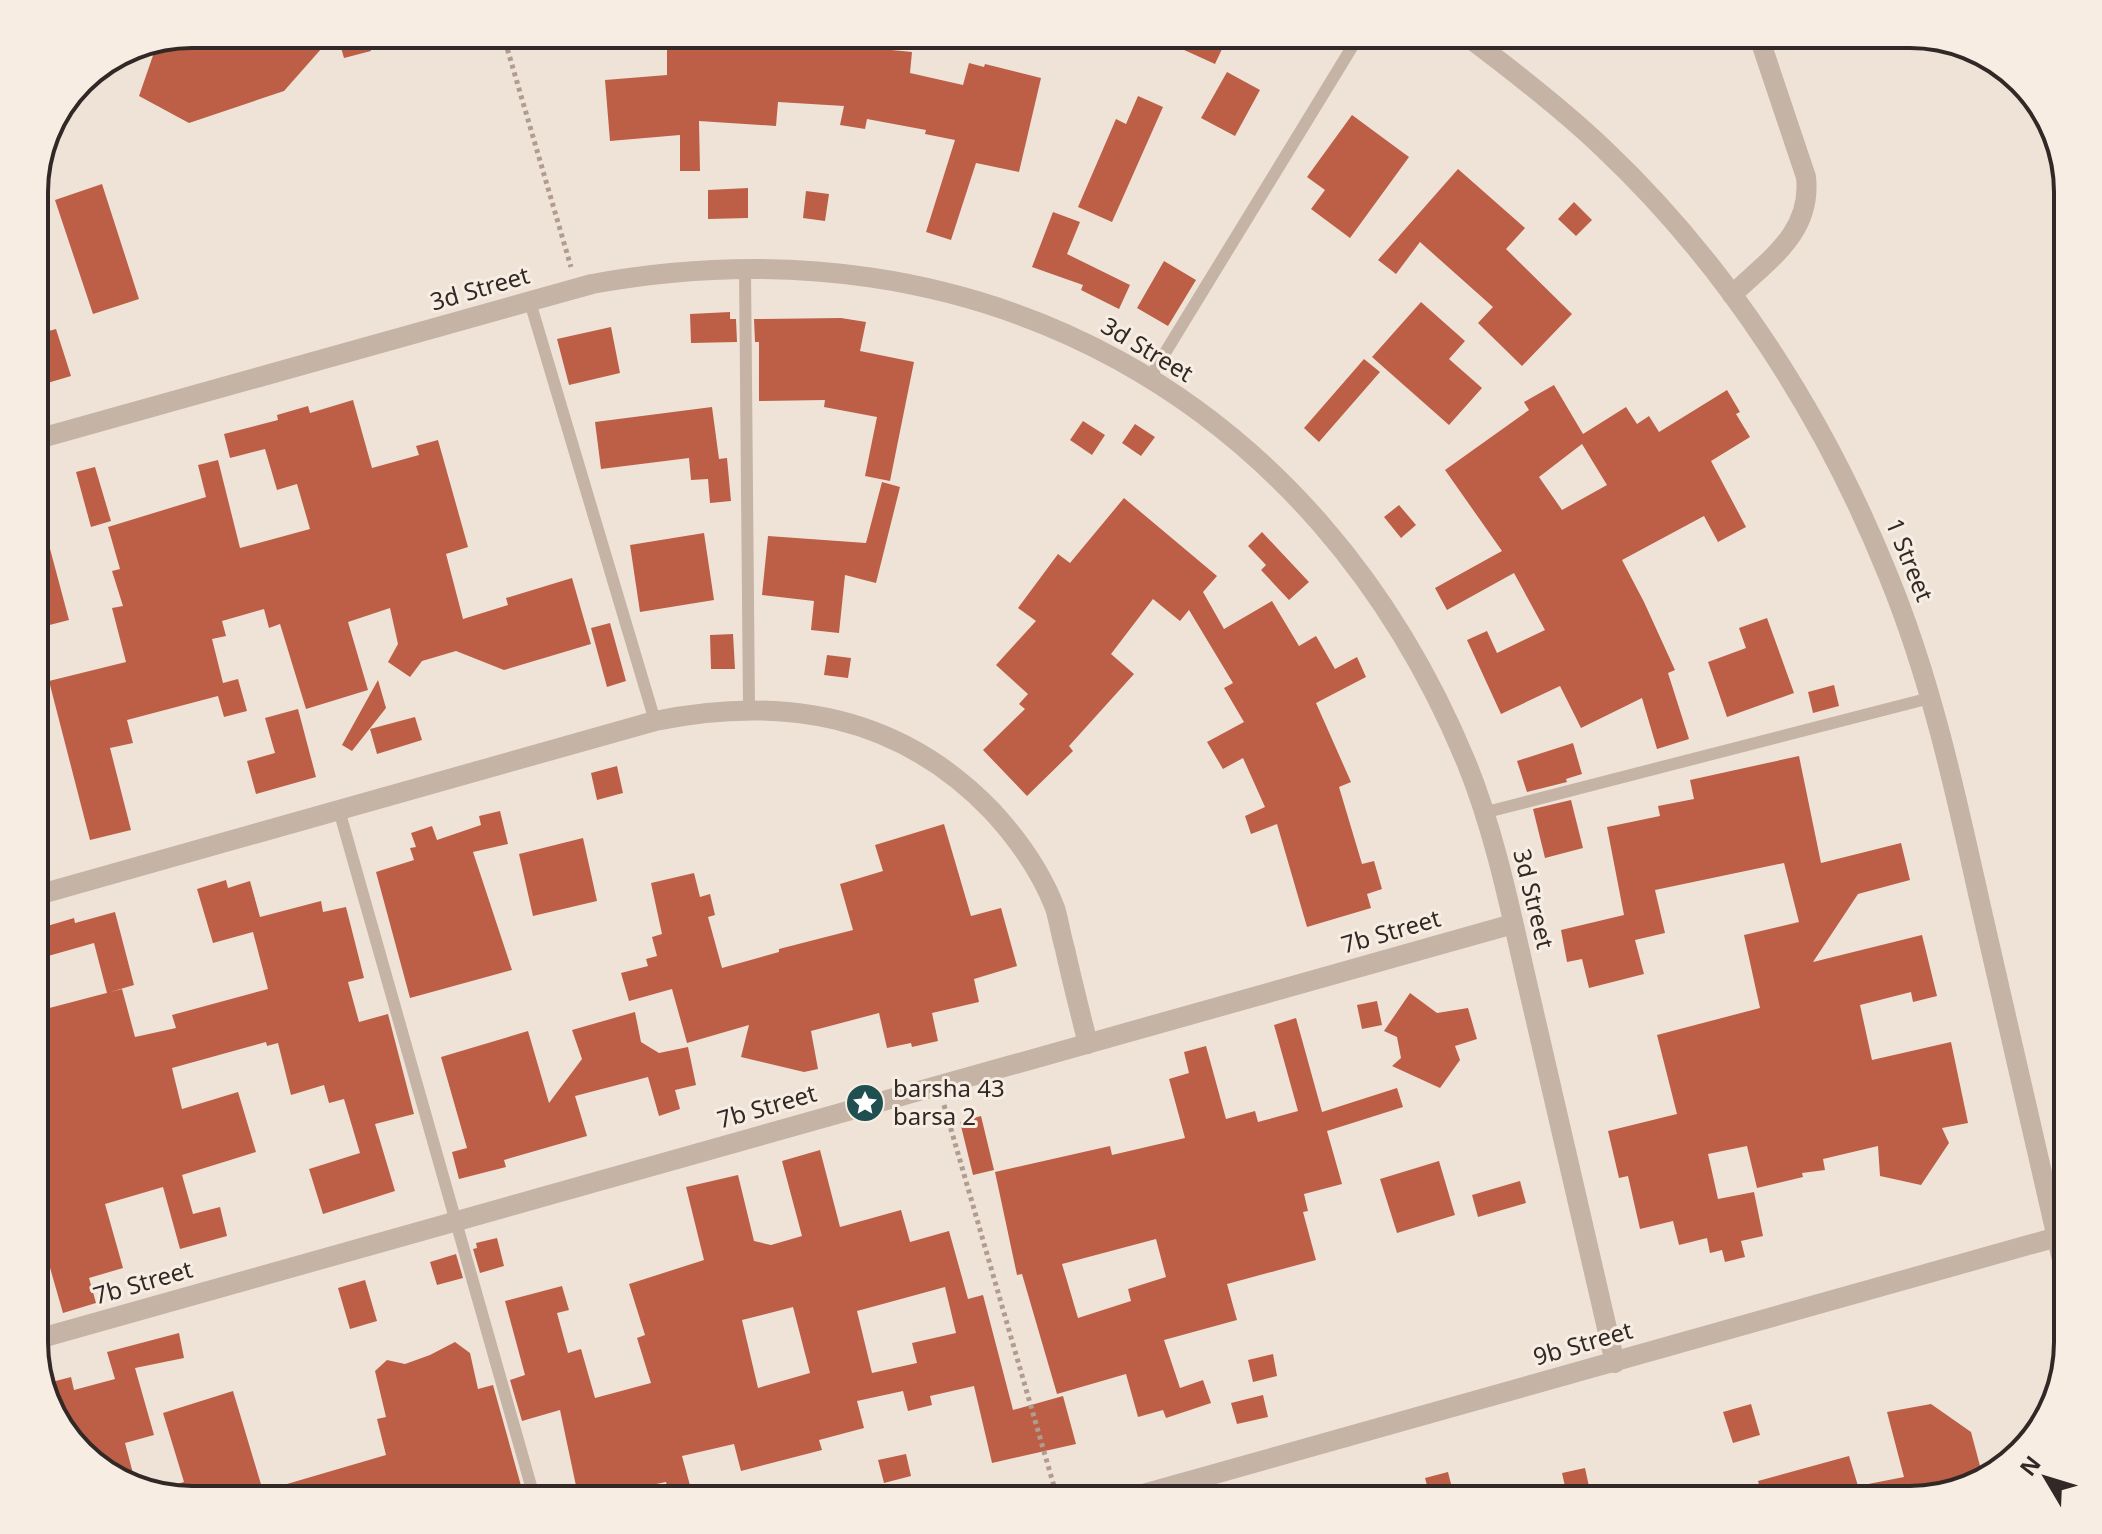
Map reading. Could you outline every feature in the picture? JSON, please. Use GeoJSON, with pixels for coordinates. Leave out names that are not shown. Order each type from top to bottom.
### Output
{"type":"FeatureCollection","features":[{"type":"Feature","properties":{"kind":"street","name":"1 Street"},"geometry":{"type":"LineString","coordinates":[[1482,48],[1604,148],[1694,245],[1732,295],[1805,404],[1853,495],[1889,577],[1930,698],[1952,779],[2054,1224]]}},
{"type":"Feature","properties":{"kind":"street"},"geometry":{"type":"LineString","coordinates":[[1732,295],[1797,229],[1808,195],[1806,177],[1763,48]]}},
{"type":"Feature","properties":{"kind":"street","name":"3d Street"},"geometry":{"type":"LineString","coordinates":[[48,436],[577,289],[669,272],[745,268],[868,276],[959,295],[1046,325],[1089,344],[1149,379],[1206,417],[1277,477],[1340,545],[1397,627],[1436,697],[1469,770],[1502,872],[1615,1363]]}},
{"type":"Feature","properties":{"kind":"street"},"geometry":{"type":"LineString","coordinates":[[48,892],[655,721],[694,713],[749,709],[815,715],[892,737],[923,754],[977,796],[1022,848],[1055,908],[1088,1044]]}},
{"type":"Feature","properties":{"kind":"street","name":"7b Street"},"geometry":{"type":"LineString","coordinates":[[48,1336],[1513,924]]}},
{"type":"Feature","properties":{"kind":"street","name":"9b Street"},"geometry":{"type":"LineString","coordinates":[[1172,1486],[2054,1238]]}},
{"type":"Feature","properties":{"kind":"lane"},"geometry":{"type":"LineString","coordinates":[[1149,379],[1351,48]]}},
{"type":"Feature","properties":{"kind":"lane"},"geometry":{"type":"LineString","coordinates":[[745,268],[749,709]]}},
{"type":"Feature","properties":{"kind":"lane"},"geometry":{"type":"LineString","coordinates":[[530,302],[655,721]]}},
{"type":"Feature","properties":{"kind":"lane"},"geometry":{"type":"LineString","coordinates":[[1483,813],[1930,698]]}},
{"type":"Feature","properties":{"kind":"lane"},"geometry":{"type":"LineString","coordinates":[[339,810],[531,1486]]}},
{"type":"Feature","properties":{"kind":"path"},"geometry":{"type":"LineString","coordinates":[[507,48],[577,289]]}},
{"type":"Feature","properties":{"kind":"path"},"geometry":{"type":"LineString","coordinates":[[938,1086],[1054,1486]]}},
{"type":"Feature","properties":{"kind":"building"},"geometry":{"type":"Polygon","coordinates":[[[182,48],[322,48],[284,91],[189,123],[139,96],[155,53],[182,48]]]}},
{"type":"Feature","properties":{"kind":"building"},"geometry":{"type":"Polygon","coordinates":[[[341,48],[370,48],[371,51],[344,58],[341,48]]]}},
{"type":"Feature","properties":{"kind":"building"},"geometry":{"type":"Polygon","coordinates":[[[667,48],[871,48],[912,52],[910,73],[963,85],[969,63],[1041,78],[1019,172],[976,163],[951,240],[926,232],[955,140],[925,134],[926,130],[867,119],[865,129],[840,125],[844,106],[778,102],[776,126],[699,121],[700,171],[680,171],[680,135],[610,141],[605,80],[667,75],[667,48]]]}},
{"type":"Feature","properties":{"kind":"building"},"geometry":{"type":"Polygon","coordinates":[[[1180,48],[1222,48],[1215,64],[1180,48]]]}},
{"type":"Feature","properties":{"kind":"building"},"geometry":{"type":"Polygon","coordinates":[[[1227,72],[1260,90],[1235,136],[1201,118],[1227,72]]]}},
{"type":"Feature","properties":{"kind":"building"},"geometry":{"type":"Polygon","coordinates":[[[1138,96],[1163,107],[1112,222],[1078,207],[1116,119],[1126,124],[1138,96]]]}},
{"type":"Feature","properties":{"kind":"building"},"geometry":{"type":"Polygon","coordinates":[[[1352,115],[1409,157],[1350,238],[1311,209],[1325,190],[1307,177],[1352,115]]]}},
{"type":"Feature","properties":{"kind":"building"},"geometry":{"type":"Polygon","coordinates":[[[1458,169],[1525,228],[1506,249],[1572,314],[1522,366],[1478,323],[1493,307],[1420,242],[1396,274],[1378,260],[1458,169]]]}},
{"type":"Feature","properties":{"kind":"building"},"geometry":{"type":"Polygon","coordinates":[[[102,184],[139,299],[93,314],[55,200],[102,184]]]}},
{"type":"Feature","properties":{"kind":"building"},"geometry":{"type":"Polygon","coordinates":[[[748,188],[748,218],[708,219],[708,190],[748,188]]]}},
{"type":"Feature","properties":{"kind":"building"},"geometry":{"type":"Polygon","coordinates":[[[806,191],[829,194],[825,221],[803,218],[806,191]]]}},
{"type":"Feature","properties":{"kind":"building"},"geometry":{"type":"Polygon","coordinates":[[[1574,202],[1592,220],[1576,236],[1558,219],[1574,202]]]}},
{"type":"Feature","properties":{"kind":"building"},"geometry":{"type":"Polygon","coordinates":[[[1053,212],[1080,222],[1067,254],[1130,285],[1119,309],[1081,290],[1083,285],[1032,267],[1053,212]]]}},
{"type":"Feature","properties":{"kind":"building"},"geometry":{"type":"Polygon","coordinates":[[[1164,261],[1196,280],[1168,326],[1137,308],[1164,261]]]}},
{"type":"Feature","properties":{"kind":"building"},"geometry":{"type":"Polygon","coordinates":[[[1421,302],[1465,341],[1449,359],[1482,388],[1449,425],[1372,357],[1421,302]]]}},
{"type":"Feature","properties":{"kind":"building"},"geometry":{"type":"Polygon","coordinates":[[[730,312],[730,319],[736,319],[737,342],[691,343],[690,314],[730,312]]]}},
{"type":"Feature","properties":{"kind":"building"},"geometry":{"type":"Polygon","coordinates":[[[841,318],[866,322],[860,351],[914,362],[890,481],[865,476],[877,417],[824,407],[825,400],[759,401],[759,342],[755,342],[754,319],[841,318]]]}},
{"type":"Feature","properties":{"kind":"building"},"geometry":{"type":"Polygon","coordinates":[[[611,327],[620,373],[569,385],[557,339],[611,327]]]}},
{"type":"Feature","properties":{"kind":"building"},"geometry":{"type":"Polygon","coordinates":[[[56,329],[71,376],[48,383],[48,331],[56,329]]]}},
{"type":"Feature","properties":{"kind":"building"},"geometry":{"type":"Polygon","coordinates":[[[1364,359],[1380,372],[1319,442],[1304,428],[1364,359]]]}},
{"type":"Feature","properties":{"kind":"building"},"geometry":{"type":"Polygon","coordinates":[[[1554,385],[1583,434],[1626,407],[1637,424],[1649,416],[1659,432],[1727,390],[1740,412],[1736,414],[1750,437],[1711,461],[1746,527],[1718,542],[1704,516],[1622,560],[1675,670],[1668,673],[1689,739],[1657,749],[1642,698],[1581,728],[1560,686],[1501,714],[1467,640],[1487,631],[1497,653],[1545,630],[1514,573],[1447,610],[1435,588],[1502,551],[1445,470],[1529,410],[1524,402],[1554,385]],[[1582,444],[1539,477],[1562,510],[1607,485],[1582,444]]]}},
{"type":"Feature","properties":{"kind":"building"},"geometry":{"type":"Polygon","coordinates":[[[353,400],[372,468],[419,455],[416,446],[438,440],[468,547],[446,554],[463,619],[508,605],[506,598],[572,578],[591,644],[504,670],[456,651],[422,661],[410,677],[388,662],[398,644],[390,608],[348,622],[368,690],[306,709],[280,624],[269,628],[264,609],[222,621],[226,636],[212,639],[223,683],[238,679],[247,711],[224,717],[218,696],[127,720],[133,743],[110,748],[131,830],[90,840],[49,681],[126,662],[112,608],[123,606],[112,571],[120,569],[108,527],[206,497],[198,465],[218,460],[240,548],[310,529],[297,484],[277,490],[265,449],[230,458],[224,434],[278,420],[277,415],[308,406],[310,413],[353,400]]]}},
{"type":"Feature","properties":{"kind":"building"},"geometry":{"type":"Polygon","coordinates":[[[712,407],[719,459],[727,458],[731,501],[710,503],[708,479],[691,480],[689,458],[601,469],[595,422],[712,407]]]}},
{"type":"Feature","properties":{"kind":"building"},"geometry":{"type":"Polygon","coordinates":[[[1083,421],[1105,435],[1092,455],[1070,440],[1083,421]]]}},
{"type":"Feature","properties":{"kind":"building"},"geometry":{"type":"Polygon","coordinates":[[[1135,424],[1155,437],[1141,456],[1122,443],[1135,424]]]}},
{"type":"Feature","properties":{"kind":"building"},"geometry":{"type":"Polygon","coordinates":[[[95,467],[111,521],[91,527],[76,472],[95,467]]]}},
{"type":"Feature","properties":{"kind":"building"},"geometry":{"type":"Polygon","coordinates":[[[882,482],[900,487],[876,583],[845,575],[839,633],[811,630],[814,601],[762,595],[768,536],[866,543],[882,482]]]}},
{"type":"Feature","properties":{"kind":"building"},"geometry":{"type":"Polygon","coordinates":[[[1124,498],[1217,576],[1203,592],[1224,629],[1272,601],[1299,646],[1316,636],[1335,669],[1357,657],[1366,677],[1316,703],[1351,782],[1339,787],[1362,864],[1374,861],[1382,889],[1367,894],[1371,908],[1307,927],[1277,824],[1251,834],[1245,816],[1265,807],[1243,758],[1223,769],[1207,742],[1244,722],[1224,688],[1233,683],[1189,610],[1180,621],[1153,599],[1111,654],[1134,674],[1069,746],[1073,751],[1027,796],[983,750],[1025,709],[1019,704],[1028,694],[996,665],[1036,621],[1018,608],[1058,554],[1070,563],[1124,498]]]}},
{"type":"Feature","properties":{"kind":"building"},"geometry":{"type":"Polygon","coordinates":[[[1399,505],[1416,525],[1401,538],[1384,517],[1399,505]]]}},
{"type":"Feature","properties":{"kind":"building"},"geometry":{"type":"Polygon","coordinates":[[[1262,532],[1309,582],[1289,600],[1261,570],[1266,565],[1248,546],[1262,532]]]}},
{"type":"Feature","properties":{"kind":"building"},"geometry":{"type":"Polygon","coordinates":[[[704,533],[714,600],[640,612],[630,545],[704,533]]]}},
{"type":"Feature","properties":{"kind":"building"},"geometry":{"type":"Polygon","coordinates":[[[48,541],[69,620],[48,625],[48,541]]]}},
{"type":"Feature","properties":{"kind":"building"},"geometry":{"type":"Polygon","coordinates":[[[1767,618],[1794,693],[1727,717],[1708,662],[1746,648],[1739,628],[1767,618]]]}},
{"type":"Feature","properties":{"kind":"building"},"geometry":{"type":"Polygon","coordinates":[[[610,623],[626,681],[607,687],[591,628],[610,623]]]}},
{"type":"Feature","properties":{"kind":"building"},"geometry":{"type":"Polygon","coordinates":[[[733,634],[735,669],[711,669],[710,635],[733,634]]]}},
{"type":"Feature","properties":{"kind":"building"},"geometry":{"type":"Polygon","coordinates":[[[827,655],[851,658],[848,678],[824,675],[827,655]]]}},
{"type":"Feature","properties":{"kind":"building"},"geometry":{"type":"Polygon","coordinates":[[[378,680],[386,708],[352,751],[342,745],[378,680]]]}},
{"type":"Feature","properties":{"kind":"building"},"geometry":{"type":"Polygon","coordinates":[[[1834,685],[1839,706],[1813,713],[1808,692],[1834,685]]]}},
{"type":"Feature","properties":{"kind":"building"},"geometry":{"type":"Polygon","coordinates":[[[298,709],[316,777],[256,794],[247,761],[275,753],[265,718],[298,709]]]}},
{"type":"Feature","properties":{"kind":"building"},"geometry":{"type":"Polygon","coordinates":[[[415,717],[422,740],[377,754],[370,729],[415,717]]]}},
{"type":"Feature","properties":{"kind":"building"},"geometry":{"type":"Polygon","coordinates":[[[1573,743],[1582,774],[1566,779],[1567,782],[1527,792],[1517,761],[1573,743]]]}},
{"type":"Feature","properties":{"kind":"building"},"geometry":{"type":"Polygon","coordinates":[[[1799,756],[1821,863],[1901,843],[1910,880],[1858,894],[1813,962],[1922,935],[1937,996],[1913,1002],[1911,992],[1860,1005],[1872,1060],[1951,1042],[1968,1123],[1942,1128],[1949,1143],[1921,1185],[1880,1176],[1878,1146],[1823,1159],[1825,1170],[1802,1173],[1803,1177],[1757,1188],[1747,1146],[1708,1154],[1718,1199],[1754,1192],[1763,1236],[1741,1241],[1745,1257],[1725,1262],[1722,1250],[1710,1253],[1707,1238],[1679,1245],[1673,1221],[1640,1229],[1628,1176],[1619,1178],[1608,1131],[1677,1114],[1657,1035],[1760,1008],[1744,935],[1799,922],[1784,863],[1655,890],[1665,933],[1635,940],[1644,974],[1589,988],[1582,959],[1567,962],[1561,930],[1624,915],[1607,827],[1660,816],[1658,806],[1694,799],[1690,780],[1799,756]]]}},
{"type":"Feature","properties":{"kind":"building"},"geometry":{"type":"Polygon","coordinates":[[[617,766],[623,793],[597,800],[591,773],[617,766]]]}},
{"type":"Feature","properties":{"kind":"building"},"geometry":{"type":"Polygon","coordinates":[[[1571,800],[1583,848],[1545,858],[1533,809],[1571,800]]]}},
{"type":"Feature","properties":{"kind":"building"},"geometry":{"type":"Polygon","coordinates":[[[500,811],[508,844],[473,852],[512,970],[410,998],[376,872],[414,860],[410,848],[416,847],[411,833],[432,826],[437,840],[481,825],[479,816],[500,811]]]}},
{"type":"Feature","properties":{"kind":"building"},"geometry":{"type":"Polygon","coordinates":[[[944,824],[971,916],[1001,908],[1017,966],[974,979],[979,1002],[932,1013],[938,1041],[912,1047],[911,1043],[887,1048],[879,1013],[811,1031],[818,1069],[804,1072],[741,1057],[749,1025],[687,1043],[672,989],[629,1001],[621,973],[648,966],[646,959],[657,956],[652,937],[662,934],[651,883],[694,873],[700,897],[710,894],[715,915],[708,917],[722,968],[853,930],[840,884],[883,871],[875,845],[944,824]]]}},
{"type":"Feature","properties":{"kind":"building"},"geometry":{"type":"Polygon","coordinates":[[[583,838],[597,901],[533,916],[519,854],[583,838]]]}},
{"type":"Feature","properties":{"kind":"building"},"geometry":{"type":"Polygon","coordinates":[[[226,880],[228,888],[250,881],[260,917],[321,901],[323,912],[346,907],[364,978],[348,982],[359,1022],[388,1014],[414,1114],[375,1124],[395,1191],[323,1214],[309,1169],[360,1153],[344,1099],[329,1103],[324,1085],[291,1095],[278,1043],[267,1046],[266,1042],[172,1068],[182,1109],[238,1092],[256,1152],[182,1175],[193,1214],[220,1207],[227,1236],[180,1249],[163,1187],[105,1204],[123,1268],[89,1278],[96,1303],[63,1313],[48,1261],[48,1008],[122,989],[135,1037],[176,1028],[172,1015],[268,989],[253,932],[213,943],[197,889],[226,880]]]}},
{"type":"Feature","properties":{"kind":"building"},"geometry":{"type":"Polygon","coordinates":[[[115,912],[134,985],[107,993],[94,943],[48,956],[48,926],[74,918],[75,923],[115,912]]]}},
{"type":"Feature","properties":{"kind":"building"},"geometry":{"type":"Polygon","coordinates":[[[1410,993],[1437,1013],[1468,1008],[1477,1039],[1455,1046],[1460,1060],[1440,1088],[1392,1066],[1401,1058],[1397,1037],[1384,1031],[1410,993]]]}},
{"type":"Feature","properties":{"kind":"building"},"geometry":{"type":"Polygon","coordinates":[[[1377,1001],[1382,1025],[1362,1029],[1357,1005],[1377,1001]]]}},
{"type":"Feature","properties":{"kind":"building"},"geometry":{"type":"Polygon","coordinates":[[[635,1012],[641,1042],[659,1053],[688,1047],[696,1085],[675,1090],[680,1109],[659,1116],[648,1077],[575,1096],[587,1136],[504,1160],[506,1167],[459,1179],[452,1152],[467,1148],[441,1057],[528,1031],[549,1103],[582,1059],[572,1030],[635,1012]]]}},
{"type":"Feature","properties":{"kind":"building"},"geometry":{"type":"Polygon","coordinates":[[[1296,1018],[1322,1112],[1397,1088],[1403,1107],[1327,1131],[1342,1184],[1304,1194],[1308,1211],[1303,1212],[1316,1260],[1227,1284],[1237,1320],[1164,1340],[1180,1388],[1203,1380],[1211,1403],[1166,1418],[1163,1410],[1138,1417],[1126,1374],[1057,1394],[1022,1274],[1017,1275],[995,1172],[1110,1146],[1112,1155],[1185,1138],[1169,1079],[1189,1073],[1184,1052],[1206,1046],[1226,1119],[1255,1111],[1258,1122],[1298,1111],[1274,1025],[1296,1018]],[[1156,1239],[1062,1264],[1078,1318],[1131,1301],[1128,1289],[1166,1277],[1156,1239]]]}},
{"type":"Feature","properties":{"kind":"building"},"geometry":{"type":"Polygon","coordinates":[[[981,1116],[994,1170],[973,1175],[960,1122],[981,1116]]]}},
{"type":"Feature","properties":{"kind":"building"},"geometry":{"type":"Polygon","coordinates":[[[820,1150],[840,1227],[901,1210],[910,1242],[949,1231],[968,1299],[983,1295],[1013,1410],[1063,1396],[1076,1444],[992,1463],[974,1386],[930,1396],[932,1405],[908,1411],[903,1391],[857,1401],[864,1428],[819,1440],[822,1450],[741,1471],[734,1444],[682,1456],[690,1486],[667,1486],[666,1482],[647,1486],[576,1486],[560,1410],[522,1421],[510,1380],[525,1375],[505,1301],[562,1286],[569,1310],[557,1313],[568,1353],[581,1349],[595,1398],[651,1383],[637,1338],[645,1335],[629,1284],[704,1260],[686,1187],[738,1175],[754,1241],[771,1245],[802,1236],[782,1161],[820,1150]],[[945,1287],[857,1311],[872,1373],[917,1363],[912,1343],[956,1333],[945,1287]],[[793,1307],[742,1320],[758,1388],[810,1373],[793,1307]]]}},
{"type":"Feature","properties":{"kind":"building"},"geometry":{"type":"Polygon","coordinates":[[[1439,1161],[1455,1215],[1397,1233],[1380,1179],[1439,1161]]]}},
{"type":"Feature","properties":{"kind":"building"},"geometry":{"type":"Polygon","coordinates":[[[1520,1181],[1526,1203],[1478,1217],[1472,1195],[1520,1181]]]}},
{"type":"Feature","properties":{"kind":"building"},"geometry":{"type":"Polygon","coordinates":[[[497,1238],[504,1266],[480,1273],[473,1249],[477,1248],[476,1243],[497,1238]]]}},
{"type":"Feature","properties":{"kind":"building"},"geometry":{"type":"Polygon","coordinates":[[[456,1254],[463,1278],[437,1285],[430,1262],[456,1254]]]}},
{"type":"Feature","properties":{"kind":"building"},"geometry":{"type":"Polygon","coordinates":[[[365,1280],[377,1321],[350,1329],[338,1288],[365,1280]]]}},
{"type":"Feature","properties":{"kind":"building"},"geometry":{"type":"Polygon","coordinates":[[[179,1333],[184,1358],[135,1368],[154,1435],[125,1443],[133,1473],[104,1456],[84,1437],[67,1414],[54,1381],[71,1377],[74,1390],[115,1379],[107,1352],[179,1333]]]}},
{"type":"Feature","properties":{"kind":"building"},"geometry":{"type":"Polygon","coordinates":[[[455,1342],[470,1353],[478,1389],[493,1385],[521,1486],[280,1486],[386,1455],[377,1419],[386,1417],[375,1371],[387,1360],[405,1364],[455,1342]]]}},
{"type":"Feature","properties":{"kind":"building"},"geometry":{"type":"Polygon","coordinates":[[[1273,1354],[1277,1376],[1253,1382],[1248,1360],[1273,1354]]]}},
{"type":"Feature","properties":{"kind":"building"},"geometry":{"type":"Polygon","coordinates":[[[233,1391],[262,1486],[175,1485],[184,1482],[163,1413],[233,1391]]]}},
{"type":"Feature","properties":{"kind":"building"},"geometry":{"type":"Polygon","coordinates":[[[1263,1395],[1268,1417],[1237,1424],[1231,1403],[1263,1395]]]}},
{"type":"Feature","properties":{"kind":"building"},"geometry":{"type":"Polygon","coordinates":[[[1751,1404],[1760,1435],[1733,1443],[1723,1412],[1751,1404]]]}},
{"type":"Feature","properties":{"kind":"building"},"geometry":{"type":"Polygon","coordinates":[[[1931,1404],[1971,1432],[1980,1467],[1956,1478],[1920,1486],[1858,1486],[1904,1477],[1887,1412],[1931,1404]]]}},
{"type":"Feature","properties":{"kind":"building"},"geometry":{"type":"Polygon","coordinates":[[[906,1454],[911,1476],[884,1483],[878,1460],[906,1454]]]}},
{"type":"Feature","properties":{"kind":"building"},"geometry":{"type":"Polygon","coordinates":[[[1849,1456],[1858,1486],[1759,1486],[1758,1481],[1849,1456]]]}},
{"type":"Feature","properties":{"kind":"building"},"geometry":{"type":"Polygon","coordinates":[[[1585,1468],[1589,1486],[1565,1486],[1562,1473],[1585,1468]]]}},
{"type":"Feature","properties":{"kind":"building"},"geometry":{"type":"Polygon","coordinates":[[[1448,1472],[1452,1486],[1427,1486],[1425,1478],[1448,1472]]]}},
{"type":"Feature","properties":{"kind":"place","name":"barsha 43 barsa 2"},"geometry":{"type":"Point","coordinates":[865,1103]}}]}
